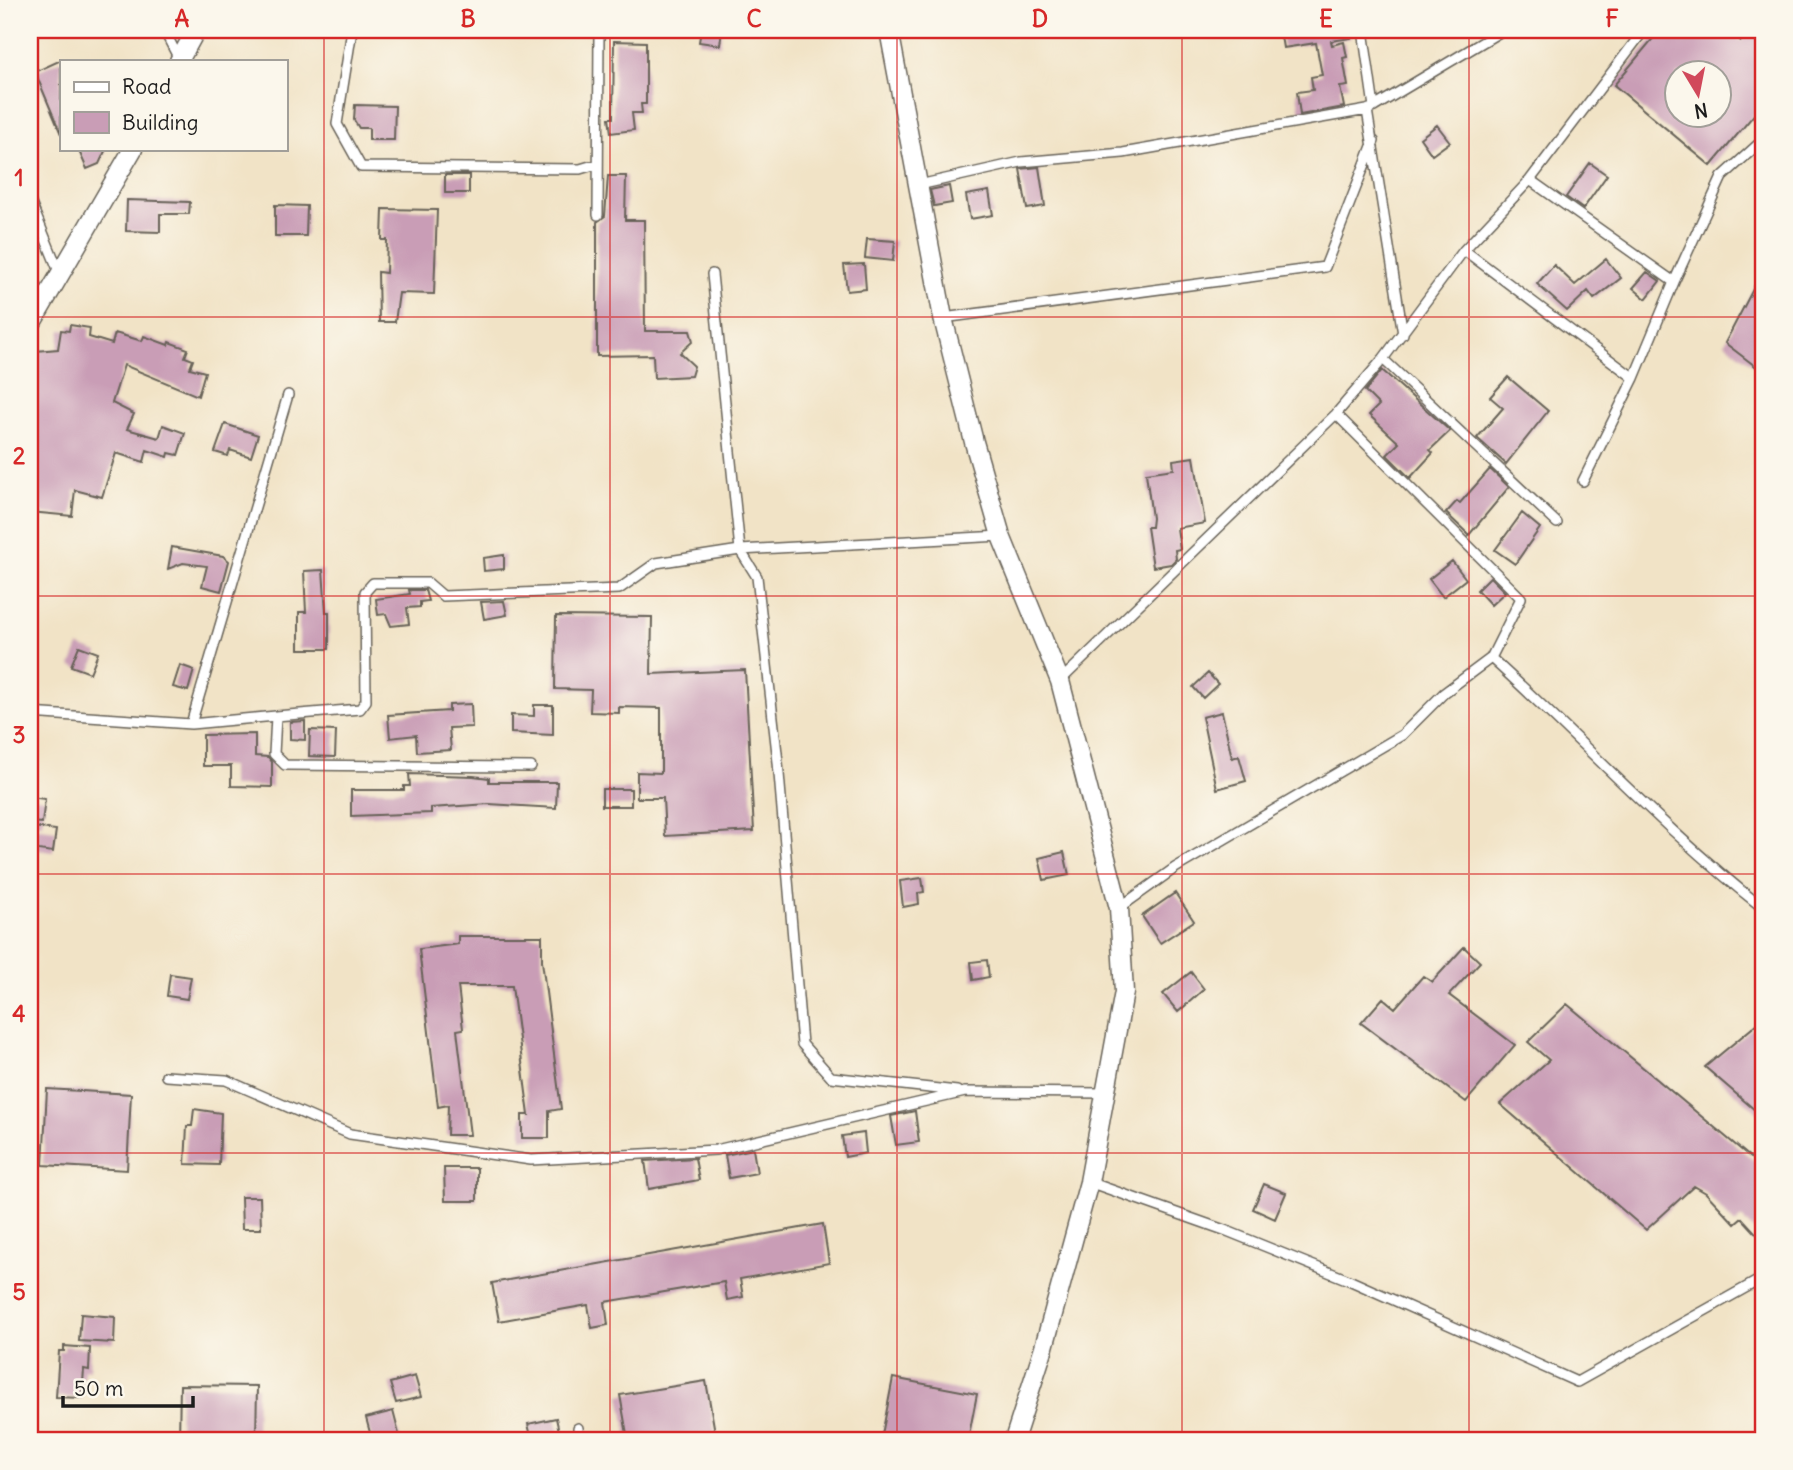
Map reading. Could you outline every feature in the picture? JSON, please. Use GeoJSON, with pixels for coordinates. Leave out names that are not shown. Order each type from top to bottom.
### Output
{"type":"FeatureCollection","features":[{"type":"Feature","properties":{"kind":"street"},"geometry":{"type":"LineString","coordinates":[[180,60],[196,30]]}},
{"type":"Feature","properties":{"kind":"street"},"geometry":{"type":"LineString","coordinates":[[889,30],[943,317],[1001,536],[1060,681],[1119,908],[1124,992],[1089,1182],[1044,1347],[1014,1440]]}},
{"type":"Feature","properties":{"kind":"street"},"geometry":{"type":"LineString","coordinates":[[30,326],[132,150]]}},
{"type":"Feature","properties":{"kind":"lane"},"geometry":{"type":"LineString","coordinates":[[164,30],[179,60]]}},
{"type":"Feature","properties":{"kind":"lane"},"geometry":{"type":"LineString","coordinates":[[352,30],[337,124],[361,167],[580,169],[597,164]]}},
{"type":"Feature","properties":{"kind":"lane"},"geometry":{"type":"LineString","coordinates":[[598,215],[599,30]]}},
{"type":"Feature","properties":{"kind":"lane"},"geometry":{"type":"LineString","coordinates":[[1363,30],[1374,141],[1403,334]]}},
{"type":"Feature","properties":{"kind":"lane"},"geometry":{"type":"LineString","coordinates":[[919,185],[1021,162],[1123,153],[1371,108],[1503,30]]}},
{"type":"Feature","properties":{"kind":"lane"},"geometry":{"type":"LineString","coordinates":[[1060,681],[1336,414],[1403,334],[1464,250],[1530,180],[1644,30]]}},
{"type":"Feature","properties":{"kind":"lane"},"geometry":{"type":"LineString","coordinates":[[1583,481],[1634,378],[1722,177],[1763,140]]}},
{"type":"Feature","properties":{"kind":"lane"},"geometry":{"type":"LineString","coordinates":[[943,317],[1325,267],[1374,141]]}},
{"type":"Feature","properties":{"kind":"lane"},"geometry":{"type":"LineString","coordinates":[[1530,180],[1674,282]]}},
{"type":"Feature","properties":{"kind":"lane"},"geometry":{"type":"LineString","coordinates":[[30,201],[60,274]]}},
{"type":"Feature","properties":{"kind":"lane"},"geometry":{"type":"LineString","coordinates":[[1464,250],[1634,378]]}},
{"type":"Feature","properties":{"kind":"lane"},"geometry":{"type":"LineString","coordinates":[[712,274],[740,550],[757,576],[778,762],[802,1044],[831,1077],[965,1092],[1104,1093]]}},
{"type":"Feature","properties":{"kind":"lane"},"geometry":{"type":"LineString","coordinates":[[1383,359],[1558,523]]}},
{"type":"Feature","properties":{"kind":"lane"},"geometry":{"type":"LineString","coordinates":[[191,724],[288,395]]}},
{"type":"Feature","properties":{"kind":"lane"},"geometry":{"type":"LineString","coordinates":[[1119,908],[1175,868],[1402,735],[1444,693],[1490,658],[1521,598],[1336,414]]}},
{"type":"Feature","properties":{"kind":"lane"},"geometry":{"type":"LineString","coordinates":[[30,713],[191,724],[360,709],[366,701],[365,592],[373,583],[428,583],[443,596],[619,589],[656,563],[740,550],[1001,536]]}},
{"type":"Feature","properties":{"kind":"lane"},"geometry":{"type":"LineString","coordinates":[[1490,658],[1573,732],[1714,870],[1763,908]]}},
{"type":"Feature","properties":{"kind":"lane"},"geometry":{"type":"LineString","coordinates":[[276,716],[274,754],[285,765],[531,767]]}},
{"type":"Feature","properties":{"kind":"lane"},"geometry":{"type":"LineString","coordinates":[[30,1085],[32,1072]]}},
{"type":"Feature","properties":{"kind":"lane"},"geometry":{"type":"LineString","coordinates":[[166,1076],[226,1080],[350,1134],[531,1160],[716,1150],[965,1092]]}},
{"type":"Feature","properties":{"kind":"lane"},"geometry":{"type":"LineString","coordinates":[[1089,1182],[1227,1231],[1351,1281],[1577,1382],[1763,1278]]}},
{"type":"Feature","properties":{"kind":"lane"},"geometry":{"type":"LineString","coordinates":[[578,1428],[579,1440]]}},
{"type":"Feature","properties":{"kind":"building"},"geometry":{"type":"Polygon","coordinates":[[[701,30],[722,30],[720,45],[699,42],[701,30]]]}},
{"type":"Feature","properties":{"kind":"building"},"geometry":{"type":"Polygon","coordinates":[[[1280,30],[1350,30],[1351,38],[1331,41],[1332,45],[1344,42],[1347,57],[1343,58],[1348,86],[1340,87],[1344,107],[1300,115],[1297,92],[1313,90],[1311,77],[1322,75],[1316,43],[1283,48],[1280,30]]]}},
{"type":"Feature","properties":{"kind":"building"},"geometry":{"type":"Polygon","coordinates":[[[1660,30],[1727,30],[1741,41],[1753,30],[1763,30],[1763,104],[1711,166],[1668,130],[1734,130],[1734,60],[1664,60],[1664,127],[1614,85],[1660,30]]]}},
{"type":"Feature","properties":{"kind":"building"},"geometry":{"type":"Polygon","coordinates":[[[614,41],[646,42],[646,104],[641,104],[642,113],[632,113],[634,130],[611,133],[609,118],[613,118],[614,41]]]}},
{"type":"Feature","properties":{"kind":"building"},"geometry":{"type":"Polygon","coordinates":[[[60,60],[60,132],[35,72],[60,60]]]}},
{"type":"Feature","properties":{"kind":"building"},"geometry":{"type":"Polygon","coordinates":[[[355,105],[395,106],[394,140],[369,140],[369,128],[359,128],[354,120],[355,105]]]}},
{"type":"Feature","properties":{"kind":"building"},"geometry":{"type":"Polygon","coordinates":[[[1437,125],[1450,142],[1432,155],[1420,138],[1437,125]]]}},
{"type":"Feature","properties":{"kind":"building"},"geometry":{"type":"Polygon","coordinates":[[[78,150],[106,150],[99,164],[87,169],[78,150]]]}},
{"type":"Feature","properties":{"kind":"building"},"geometry":{"type":"Polygon","coordinates":[[[1590,163],[1607,175],[1583,209],[1566,197],[1590,163]]]}},
{"type":"Feature","properties":{"kind":"building"},"geometry":{"type":"Polygon","coordinates":[[[1039,167],[1045,206],[1027,209],[1020,169],[1039,167]]]}},
{"type":"Feature","properties":{"kind":"building"},"geometry":{"type":"Polygon","coordinates":[[[445,175],[469,175],[469,193],[445,193],[445,175]]]}},
{"type":"Feature","properties":{"kind":"building"},"geometry":{"type":"Polygon","coordinates":[[[608,176],[626,176],[625,220],[644,220],[645,331],[690,331],[693,341],[680,353],[694,366],[691,376],[654,378],[653,355],[597,356],[597,222],[605,216],[608,176]]]}},
{"type":"Feature","properties":{"kind":"building"},"geometry":{"type":"Polygon","coordinates":[[[949,186],[952,203],[934,206],[930,190],[949,186]]]}},
{"type":"Feature","properties":{"kind":"building"},"geometry":{"type":"Polygon","coordinates":[[[989,191],[993,215],[970,219],[966,195],[989,191]]]}},
{"type":"Feature","properties":{"kind":"building"},"geometry":{"type":"Polygon","coordinates":[[[127,200],[190,202],[189,214],[160,214],[160,232],[126,231],[127,200]]]}},
{"type":"Feature","properties":{"kind":"building"},"geometry":{"type":"Polygon","coordinates":[[[275,205],[307,206],[306,236],[275,236],[275,205]]]}},
{"type":"Feature","properties":{"kind":"building"},"geometry":{"type":"Polygon","coordinates":[[[383,209],[437,210],[434,294],[399,293],[395,322],[379,322],[378,272],[386,273],[387,240],[382,240],[383,209]]]}},
{"type":"Feature","properties":{"kind":"building"},"geometry":{"type":"Polygon","coordinates":[[[867,239],[895,241],[893,261],[865,258],[867,239]]]}},
{"type":"Feature","properties":{"kind":"building"},"geometry":{"type":"Polygon","coordinates":[[[1606,259],[1621,278],[1594,299],[1588,291],[1567,311],[1537,284],[1554,265],[1575,285],[1606,259]]]}},
{"type":"Feature","properties":{"kind":"building"},"geometry":{"type":"Polygon","coordinates":[[[864,264],[866,289],[847,291],[844,265],[864,264]]]}},
{"type":"Feature","properties":{"kind":"building"},"geometry":{"type":"Polygon","coordinates":[[[1763,270],[1763,372],[1725,343],[1763,270]]]}},
{"type":"Feature","properties":{"kind":"building"},"geometry":{"type":"Polygon","coordinates":[[[1647,272],[1660,281],[1646,299],[1633,288],[1647,272]]]}},
{"type":"Feature","properties":{"kind":"building"},"geometry":{"type":"Polygon","coordinates":[[[70,325],[90,328],[89,337],[112,344],[115,333],[142,341],[144,336],[168,345],[169,342],[188,349],[185,357],[193,360],[190,368],[205,372],[198,396],[124,365],[112,403],[134,414],[127,429],[159,438],[163,425],[185,433],[178,455],[169,453],[168,457],[147,450],[144,462],[116,453],[102,497],[75,490],[72,516],[30,512],[30,413],[36,391],[30,390],[30,374],[35,375],[36,351],[58,349],[61,330],[69,331],[70,325]]]}},
{"type":"Feature","properties":{"kind":"building"},"geometry":{"type":"Polygon","coordinates":[[[1382,370],[1450,431],[1430,450],[1433,453],[1410,478],[1387,455],[1399,443],[1369,415],[1379,405],[1365,391],[1382,370]]]}},
{"type":"Feature","properties":{"kind":"building"},"geometry":{"type":"Polygon","coordinates":[[[1508,377],[1548,411],[1506,464],[1477,438],[1503,408],[1490,397],[1508,377]]]}},
{"type":"Feature","properties":{"kind":"building"},"geometry":{"type":"Polygon","coordinates":[[[225,424],[258,435],[251,457],[230,450],[228,456],[215,452],[225,424]]]}},
{"type":"Feature","properties":{"kind":"building"},"geometry":{"type":"Polygon","coordinates":[[[1194,457],[1205,523],[1177,528],[1180,549],[1175,550],[1176,559],[1171,564],[1153,567],[1147,527],[1151,527],[1152,518],[1146,473],[1174,469],[1173,460],[1194,457]]]}},
{"type":"Feature","properties":{"kind":"building"},"geometry":{"type":"Polygon","coordinates":[[[1490,469],[1509,487],[1469,535],[1446,513],[1457,501],[1460,503],[1490,469]]]}},
{"type":"Feature","properties":{"kind":"building"},"geometry":{"type":"Polygon","coordinates":[[[1522,513],[1540,528],[1515,564],[1495,550],[1522,513]]]}},
{"type":"Feature","properties":{"kind":"building"},"geometry":{"type":"Polygon","coordinates":[[[172,547],[223,556],[229,561],[221,591],[202,586],[207,566],[183,563],[168,569],[172,547]]]}},
{"type":"Feature","properties":{"kind":"building"},"geometry":{"type":"Polygon","coordinates":[[[504,555],[504,569],[484,571],[483,558],[504,555]]]}},
{"type":"Feature","properties":{"kind":"building"},"geometry":{"type":"Polygon","coordinates":[[[1452,561],[1466,579],[1443,597],[1429,579],[1452,561]]]}},
{"type":"Feature","properties":{"kind":"building"},"geometry":{"type":"Polygon","coordinates":[[[323,570],[326,612],[329,612],[329,649],[299,649],[299,612],[306,612],[304,571],[323,570]]]}},
{"type":"Feature","properties":{"kind":"building"},"geometry":{"type":"Polygon","coordinates":[[[1490,577],[1505,592],[1491,605],[1477,590],[1490,577]]]}},
{"type":"Feature","properties":{"kind":"building"},"geometry":{"type":"Polygon","coordinates":[[[409,590],[425,590],[428,601],[420,602],[420,607],[407,608],[409,624],[391,626],[386,614],[378,615],[376,599],[410,594],[409,590]]]}},
{"type":"Feature","properties":{"kind":"building"},"geometry":{"type":"Polygon","coordinates":[[[504,601],[507,615],[484,619],[481,602],[504,601]]]}},
{"type":"Feature","properties":{"kind":"building"},"geometry":{"type":"Polygon","coordinates":[[[556,616],[652,617],[651,674],[745,670],[754,831],[665,836],[663,798],[637,798],[637,772],[661,773],[661,708],[619,707],[619,713],[590,712],[591,690],[555,689],[556,616]]]}},
{"type":"Feature","properties":{"kind":"building"},"geometry":{"type":"Polygon","coordinates":[[[79,646],[98,653],[90,673],[71,666],[79,646]]]}},
{"type":"Feature","properties":{"kind":"building"},"geometry":{"type":"Polygon","coordinates":[[[180,665],[194,670],[188,691],[173,687],[180,665]]]}},
{"type":"Feature","properties":{"kind":"building"},"geometry":{"type":"Polygon","coordinates":[[[1208,673],[1218,684],[1203,698],[1193,687],[1208,673]]]}},
{"type":"Feature","properties":{"kind":"building"},"geometry":{"type":"Polygon","coordinates":[[[471,704],[472,727],[449,728],[451,750],[417,752],[416,735],[390,738],[388,715],[449,711],[449,705],[471,704]]]}},
{"type":"Feature","properties":{"kind":"building"},"geometry":{"type":"Polygon","coordinates":[[[534,705],[553,705],[553,735],[511,733],[511,715],[534,716],[534,705]]]}},
{"type":"Feature","properties":{"kind":"building"},"geometry":{"type":"Polygon","coordinates":[[[1222,712],[1232,758],[1239,756],[1246,781],[1217,789],[1202,717],[1222,712]]]}},
{"type":"Feature","properties":{"kind":"building"},"geometry":{"type":"Polygon","coordinates":[[[305,721],[305,740],[290,739],[290,722],[305,721]]]}},
{"type":"Feature","properties":{"kind":"building"},"geometry":{"type":"Polygon","coordinates":[[[310,730],[336,731],[335,757],[309,756],[310,730]]]}},
{"type":"Feature","properties":{"kind":"building"},"geometry":{"type":"Polygon","coordinates":[[[255,734],[255,756],[268,757],[272,762],[272,787],[231,786],[231,766],[203,766],[203,735],[255,734]]]}},
{"type":"Feature","properties":{"kind":"building"},"geometry":{"type":"Polygon","coordinates":[[[409,774],[473,776],[489,778],[489,782],[557,782],[556,808],[489,804],[431,808],[431,813],[351,816],[351,790],[404,790],[404,786],[410,786],[409,774]]]}},
{"type":"Feature","properties":{"kind":"building"},"geometry":{"type":"Polygon","coordinates":[[[602,789],[631,789],[631,806],[602,806],[602,789]]]}},
{"type":"Feature","properties":{"kind":"building"},"geometry":{"type":"Polygon","coordinates":[[[30,797],[45,799],[42,823],[30,822],[30,797]]]}},
{"type":"Feature","properties":{"kind":"building"},"geometry":{"type":"Polygon","coordinates":[[[33,827],[56,830],[53,852],[30,849],[33,827]]]}},
{"type":"Feature","properties":{"kind":"building"},"geometry":{"type":"Polygon","coordinates":[[[1064,852],[1069,875],[1044,880],[1039,858],[1064,852]]]}},
{"type":"Feature","properties":{"kind":"building"},"geometry":{"type":"Polygon","coordinates":[[[922,878],[924,892],[918,893],[919,904],[903,907],[900,881],[922,878]]]}},
{"type":"Feature","properties":{"kind":"building"},"geometry":{"type":"Polygon","coordinates":[[[1175,893],[1194,921],[1160,943],[1142,916],[1175,893]]]}},
{"type":"Feature","properties":{"kind":"building"},"geometry":{"type":"Polygon","coordinates":[[[458,936],[542,936],[542,961],[561,1109],[549,1111],[549,1138],[522,1138],[522,1115],[529,1115],[512,986],[458,986],[463,1029],[457,1030],[470,1135],[447,1135],[448,1105],[438,1107],[419,949],[458,944],[458,936]]]}},
{"type":"Feature","properties":{"kind":"building"},"geometry":{"type":"Polygon","coordinates":[[[1464,947],[1480,962],[1449,995],[1515,1045],[1466,1102],[1361,1023],[1383,998],[1395,1008],[1423,976],[1432,982],[1464,947]]]}},
{"type":"Feature","properties":{"kind":"building"},"geometry":{"type":"Polygon","coordinates":[[[987,960],[989,977],[973,980],[971,962],[987,960]]]}},
{"type":"Feature","properties":{"kind":"building"},"geometry":{"type":"Polygon","coordinates":[[[1191,972],[1204,989],[1178,1012],[1163,994],[1191,972]]]}},
{"type":"Feature","properties":{"kind":"building"},"geometry":{"type":"Polygon","coordinates":[[[170,974],[191,977],[187,999],[167,996],[170,974]]]}},
{"type":"Feature","properties":{"kind":"building"},"geometry":{"type":"Polygon","coordinates":[[[1567,1004],[1763,1168],[1763,1241],[1742,1218],[1735,1224],[1706,1193],[1694,1186],[1646,1230],[1500,1104],[1549,1060],[1528,1042],[1567,1004]]]}},
{"type":"Feature","properties":{"kind":"building"},"geometry":{"type":"Polygon","coordinates":[[[1763,1019],[1763,1117],[1705,1067],[1763,1019]]]}},
{"type":"Feature","properties":{"kind":"building"},"geometry":{"type":"Polygon","coordinates":[[[47,1089],[131,1094],[127,1170],[43,1165],[47,1089]]]}},
{"type":"Feature","properties":{"kind":"building"},"geometry":{"type":"Polygon","coordinates":[[[194,1109],[221,1113],[219,1165],[185,1164],[187,1126],[192,1126],[194,1109]]]}},
{"type":"Feature","properties":{"kind":"building"},"geometry":{"type":"Polygon","coordinates":[[[915,1111],[919,1142],[896,1145],[891,1116],[915,1111]]]}},
{"type":"Feature","properties":{"kind":"building"},"geometry":{"type":"Polygon","coordinates":[[[864,1133],[866,1153],[845,1157],[842,1136],[864,1133]]]}},
{"type":"Feature","properties":{"kind":"building"},"geometry":{"type":"Polygon","coordinates":[[[753,1149],[757,1173],[729,1178],[725,1155],[753,1149]]]}},
{"type":"Feature","properties":{"kind":"building"},"geometry":{"type":"Polygon","coordinates":[[[695,1158],[699,1180],[649,1189],[645,1161],[695,1158]]]}},
{"type":"Feature","properties":{"kind":"building"},"geometry":{"type":"Polygon","coordinates":[[[444,1168],[477,1168],[477,1201],[445,1201],[444,1168]]]}},
{"type":"Feature","properties":{"kind":"building"},"geometry":{"type":"Polygon","coordinates":[[[1264,1184],[1286,1193],[1275,1219],[1253,1209],[1264,1184]]]}},
{"type":"Feature","properties":{"kind":"building"},"geometry":{"type":"Polygon","coordinates":[[[241,1197],[260,1197],[261,1229],[242,1229],[241,1197]]]}},
{"type":"Feature","properties":{"kind":"building"},"geometry":{"type":"Polygon","coordinates":[[[823,1224],[829,1263],[740,1279],[743,1297],[727,1300],[724,1282],[605,1302],[608,1325],[592,1328],[588,1305],[499,1321],[492,1283],[823,1224]]]}},
{"type":"Feature","properties":{"kind":"building"},"geometry":{"type":"Polygon","coordinates":[[[81,1314],[115,1317],[114,1343],[79,1341],[81,1314]]]}},
{"type":"Feature","properties":{"kind":"building"},"geometry":{"type":"Polygon","coordinates":[[[64,1346],[90,1348],[89,1370],[84,1369],[82,1398],[56,1397],[59,1351],[64,1351],[64,1346]]]}},
{"type":"Feature","properties":{"kind":"building"},"geometry":{"type":"Polygon","coordinates":[[[415,1376],[421,1397],[396,1403],[390,1383],[415,1376]]]}},
{"type":"Feature","properties":{"kind":"building"},"geometry":{"type":"Polygon","coordinates":[[[893,1378],[977,1394],[968,1440],[881,1440],[893,1378]]]}},
{"type":"Feature","properties":{"kind":"building"},"geometry":{"type":"Polygon","coordinates":[[[706,1381],[716,1438],[628,1440],[620,1395],[706,1381]]]}},
{"type":"Feature","properties":{"kind":"building"},"geometry":{"type":"Polygon","coordinates":[[[180,1385],[257,1386],[256,1440],[179,1440],[180,1385]]]}},
{"type":"Feature","properties":{"kind":"building"},"geometry":{"type":"Polygon","coordinates":[[[393,1411],[400,1438],[372,1440],[366,1418],[393,1411]]]}},
{"type":"Feature","properties":{"kind":"building"},"geometry":{"type":"Polygon","coordinates":[[[556,1418],[561,1440],[532,1440],[528,1424],[556,1418]]]}}]}
